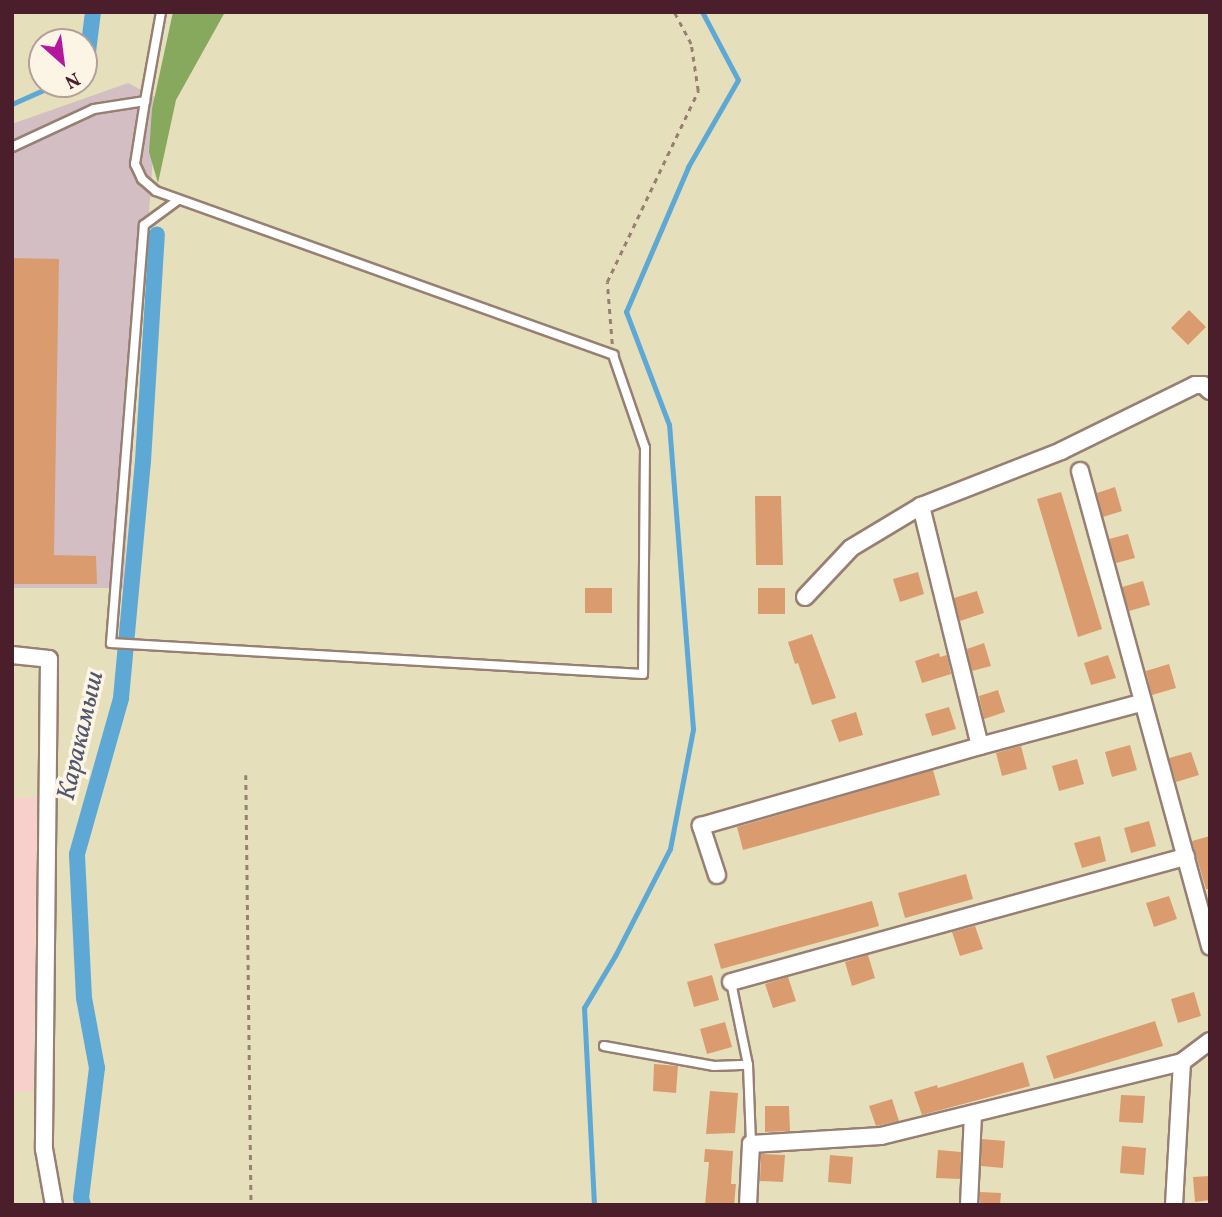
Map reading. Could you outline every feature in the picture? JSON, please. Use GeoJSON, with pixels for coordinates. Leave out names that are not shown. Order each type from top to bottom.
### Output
{"type":"FeatureCollection","features":[{"type":"Feature","properties":{"kind":"street"},"geometry":{"type":"LineString","coordinates":[[806,597],[851,548],[921,506],[1061,451],[1195,385],[1203,385],[1210,391]]}},
{"type":"Feature","properties":{"kind":"street"},"geometry":{"type":"LineString","coordinates":[[1080,471],[1141,703],[1210,947]]}},
{"type":"Feature","properties":{"kind":"street"},"geometry":{"type":"LineString","coordinates":[[921,506],[980,746]]}},
{"type":"Feature","properties":{"kind":"street"},"geometry":{"type":"LineString","coordinates":[[12,655],[49,659],[44,1149],[54,1205]]}},
{"type":"Feature","properties":{"kind":"street"},"geometry":{"type":"LineString","coordinates":[[717,875],[701,826],[1141,703]]}},
{"type":"Feature","properties":{"kind":"street"},"geometry":{"type":"LineString","coordinates":[[731,982],[1186,857]]}},
{"type":"Feature","properties":{"kind":"street"},"geometry":{"type":"LineString","coordinates":[[748,1205],[751,1144],[881,1136],[1182,1062],[1210,1041]]}},
{"type":"Feature","properties":{"kind":"street"},"geometry":{"type":"LineString","coordinates":[[1174,1205],[1182,1062]]}},
{"type":"Feature","properties":{"kind":"street"},"geometry":{"type":"LineString","coordinates":[[970,1205],[973,1114]]}},
{"type":"Feature","properties":{"kind":"lane"},"geometry":{"type":"LineString","coordinates":[[161,12],[135,164],[142,179],[156,191],[613,355],[645,448],[643,674],[111,643],[144,225],[178,200]]}},
{"type":"Feature","properties":{"kind":"lane"},"geometry":{"type":"LineString","coordinates":[[12,147],[94,109],[145,101]]}},
{"type":"Feature","properties":{"kind":"lane"},"geometry":{"type":"LineString","coordinates":[[731,982],[748,1066],[751,1144]]}},
{"type":"Feature","properties":{"kind":"lane"},"geometry":{"type":"LineString","coordinates":[[604,1046],[713,1066],[748,1066]]}},
{"type":"Feature","properties":{"kind":"path"},"geometry":{"type":"LineString","coordinates":[[613,355],[607,282],[698,91],[691,44],[674,12]]}},
{"type":"Feature","properties":{"kind":"path"},"geometry":{"type":"LineString","coordinates":[[246,775],[251,1205]]}},
{"type":"Feature","properties":{"kind":"shaded area"},"geometry":{"type":"Polygon","coordinates":[[[128,83],[157,98],[123,588],[12,588],[12,124],[86,98],[98,98],[98,94],[128,83]]]}},
{"type":"Feature","properties":{"kind":"shaded area"},"geometry":{"type":"Polygon","coordinates":[[[12,797],[37,798],[33,1092],[12,1092],[12,797]]]}},
{"type":"Feature","properties":{"kind":"green space"},"geometry":{"type":"Polygon","coordinates":[[[173,12],[225,12],[176,100],[158,183],[149,152],[152,109],[173,12]]]}},
{"type":"Feature","properties":{"kind":"building"},"geometry":{"type":"Polygon","coordinates":[[[12,258],[59,259],[54,555],[96,556],[97,584],[12,584],[12,258]]]}},
{"type":"Feature","properties":{"kind":"building"},"geometry":{"type":"Polygon","coordinates":[[[1189,310],[1206,327],[1188,345],[1171,328],[1189,310]]]}},
{"type":"Feature","properties":{"kind":"building"},"geometry":{"type":"Polygon","coordinates":[[[1115,487],[1122,511],[1103,517],[1097,493],[1115,487]]]}},
{"type":"Feature","properties":{"kind":"building"},"geometry":{"type":"Polygon","coordinates":[[[1061,492],[1102,629],[1078,637],[1037,499],[1061,492]]]}},
{"type":"Feature","properties":{"kind":"building"},"geometry":{"type":"Polygon","coordinates":[[[755,496],[781,496],[783,565],[756,565],[755,496]]]}},
{"type":"Feature","properties":{"kind":"building"},"geometry":{"type":"Polygon","coordinates":[[[1128,534],[1135,558],[1116,563],[1109,539],[1128,534]]]}},
{"type":"Feature","properties":{"kind":"building"},"geometry":{"type":"Polygon","coordinates":[[[918,572],[924,594],[900,602],[893,579],[918,572]]]}},
{"type":"Feature","properties":{"kind":"building"},"geometry":{"type":"Polygon","coordinates":[[[1143,581],[1150,605],[1129,611],[1122,587],[1143,581]]]}},
{"type":"Feature","properties":{"kind":"building"},"geometry":{"type":"Polygon","coordinates":[[[585,588],[612,588],[612,613],[585,613],[585,588]]]}},
{"type":"Feature","properties":{"kind":"building"},"geometry":{"type":"Polygon","coordinates":[[[758,588],[785,588],[785,614],[758,614],[758,588]]]}},
{"type":"Feature","properties":{"kind":"building"},"geometry":{"type":"Polygon","coordinates":[[[977,591],[984,613],[960,621],[954,598],[977,591]]]}},
{"type":"Feature","properties":{"kind":"building"},"geometry":{"type":"Polygon","coordinates":[[[812,634],[836,698],[812,705],[788,642],[812,634]]]}},
{"type":"Feature","properties":{"kind":"building"},"geometry":{"type":"Polygon","coordinates":[[[984,643],[991,666],[972,671],[967,649],[984,643]]]}},
{"type":"Feature","properties":{"kind":"building"},"geometry":{"type":"Polygon","coordinates":[[[939,653],[940,657],[947,655],[951,674],[922,683],[915,661],[939,653]]]}},
{"type":"Feature","properties":{"kind":"building"},"geometry":{"type":"Polygon","coordinates":[[[1108,655],[1116,678],[1091,685],[1084,663],[1108,655]]]}},
{"type":"Feature","properties":{"kind":"building"},"geometry":{"type":"Polygon","coordinates":[[[1169,664],[1176,688],[1152,695],[1146,671],[1169,664]]]}},
{"type":"Feature","properties":{"kind":"building"},"geometry":{"type":"Polygon","coordinates":[[[998,690],[1005,712],[984,719],[979,696],[998,690]]]}},
{"type":"Feature","properties":{"kind":"building"},"geometry":{"type":"Polygon","coordinates":[[[949,707],[956,729],[932,736],[925,714],[949,707]]]}},
{"type":"Feature","properties":{"kind":"building"},"geometry":{"type":"Polygon","coordinates":[[[856,712],[863,735],[839,742],[831,720],[856,712]]]}},
{"type":"Feature","properties":{"kind":"building"},"geometry":{"type":"Polygon","coordinates":[[[1130,745],[1137,770],[1112,777],[1105,752],[1130,745]]]}},
{"type":"Feature","properties":{"kind":"building"},"geometry":{"type":"Polygon","coordinates":[[[1021,746],[1027,769],[1002,776],[996,753],[1021,746]]]}},
{"type":"Feature","properties":{"kind":"building"},"geometry":{"type":"Polygon","coordinates":[[[1191,752],[1199,775],[1176,782],[1169,758],[1191,752]]]}},
{"type":"Feature","properties":{"kind":"building"},"geometry":{"type":"Polygon","coordinates":[[[1077,759],[1084,784],[1059,791],[1052,766],[1077,759]]]}},
{"type":"Feature","properties":{"kind":"building"},"geometry":{"type":"Polygon","coordinates":[[[933,770],[940,795],[743,850],[737,827],[933,770]]]}},
{"type":"Feature","properties":{"kind":"building"},"geometry":{"type":"Polygon","coordinates":[[[1149,821],[1156,846],[1131,853],[1124,828],[1149,821]]]}},
{"type":"Feature","properties":{"kind":"building"},"geometry":{"type":"Polygon","coordinates":[[[1100,836],[1106,861],[1082,868],[1074,843],[1100,836]]]}},
{"type":"Feature","properties":{"kind":"building"},"geometry":{"type":"Polygon","coordinates":[[[1210,836],[1210,889],[1206,889],[1192,841],[1210,836]]]}},
{"type":"Feature","properties":{"kind":"building"},"geometry":{"type":"Polygon","coordinates":[[[966,874],[973,899],[905,918],[898,893],[966,874]]]}},
{"type":"Feature","properties":{"kind":"building"},"geometry":{"type":"Polygon","coordinates":[[[1169,896],[1177,919],[1154,927],[1146,903],[1169,896]]]}},
{"type":"Feature","properties":{"kind":"building"},"geometry":{"type":"Polygon","coordinates":[[[872,901],[879,926],[721,969],[714,944],[872,901]]]}},
{"type":"Feature","properties":{"kind":"building"},"geometry":{"type":"Polygon","coordinates":[[[975,926],[983,949],[960,956],[952,932],[975,926]]]}},
{"type":"Feature","properties":{"kind":"building"},"geometry":{"type":"Polygon","coordinates":[[[868,955],[875,978],[852,986],[845,962],[868,955]]]}},
{"type":"Feature","properties":{"kind":"building"},"geometry":{"type":"Polygon","coordinates":[[[712,975],[719,1000],[694,1007],[687,982],[712,975]]]}},
{"type":"Feature","properties":{"kind":"building"},"geometry":{"type":"Polygon","coordinates":[[[788,977],[796,1001],[773,1008],[765,984],[788,977]]]}},
{"type":"Feature","properties":{"kind":"building"},"geometry":{"type":"Polygon","coordinates":[[[1194,992],[1201,1016],[1178,1023],[1171,999],[1194,992]]]}},
{"type":"Feature","properties":{"kind":"building"},"geometry":{"type":"Polygon","coordinates":[[[1155,1021],[1163,1046],[1054,1079],[1046,1056],[1155,1021]]]}},
{"type":"Feature","properties":{"kind":"building"},"geometry":{"type":"Polygon","coordinates":[[[725,1022],[732,1047],[707,1054],[700,1029],[725,1022]]]}},
{"type":"Feature","properties":{"kind":"building"},"geometry":{"type":"Polygon","coordinates":[[[1023,1062],[1030,1086],[922,1115],[914,1092],[937,1085],[938,1088],[1023,1062]]]}},
{"type":"Feature","properties":{"kind":"building"},"geometry":{"type":"Polygon","coordinates":[[[654,1064],[678,1066],[676,1093],[653,1091],[654,1064]]]}},
{"type":"Feature","properties":{"kind":"building"},"geometry":{"type":"Polygon","coordinates":[[[710,1091],[738,1093],[735,1133],[706,1134],[710,1091]]]}},
{"type":"Feature","properties":{"kind":"building"},"geometry":{"type":"Polygon","coordinates":[[[1121,1095],[1145,1096],[1143,1123],[1119,1122],[1121,1095]]]}},
{"type":"Feature","properties":{"kind":"building"},"geometry":{"type":"Polygon","coordinates":[[[892,1099],[899,1121],[876,1126],[869,1106],[892,1099]]]}},
{"type":"Feature","properties":{"kind":"building"},"geometry":{"type":"Polygon","coordinates":[[[765,1106],[789,1106],[790,1131],[765,1132],[765,1106]]]}},
{"type":"Feature","properties":{"kind":"building"},"geometry":{"type":"Polygon","coordinates":[[[982,1139],[1005,1141],[1003,1168],[981,1166],[982,1139]]]}},
{"type":"Feature","properties":{"kind":"building"},"geometry":{"type":"Polygon","coordinates":[[[1122,1146],[1146,1148],[1144,1175],[1120,1173],[1122,1146]]]}},
{"type":"Feature","properties":{"kind":"building"},"geometry":{"type":"Polygon","coordinates":[[[705,1149],[733,1151],[731,1184],[736,1184],[734,1205],[705,1205],[709,1162],[704,1162],[705,1149]]]}},
{"type":"Feature","properties":{"kind":"building"},"geometry":{"type":"Polygon","coordinates":[[[938,1150],[961,1152],[960,1179],[936,1178],[938,1150]]]}},
{"type":"Feature","properties":{"kind":"building"},"geometry":{"type":"Polygon","coordinates":[[[761,1154],[785,1155],[783,1182],[760,1181],[761,1154]]]}},
{"type":"Feature","properties":{"kind":"building"},"geometry":{"type":"Polygon","coordinates":[[[830,1155],[853,1157],[851,1184],[828,1182],[830,1155]]]}},
{"type":"Feature","properties":{"kind":"building"},"geometry":{"type":"Polygon","coordinates":[[[1210,1176],[1210,1200],[1195,1202],[1193,1177],[1210,1176]]]}},
{"type":"Feature","properties":{"kind":"building"},"geometry":{"type":"Polygon","coordinates":[[[980,1192],[1001,1193],[1000,1205],[980,1205],[980,1192]]]}},
{"type":"Feature","properties":{"kind":"waterway","name":"Каракамыш"},"geometry":{"type":"LineString","coordinates":[[91,28],[93,12]]}},
{"type":"Feature","properties":{"kind":"waterway"},"geometry":{"type":"LineString","coordinates":[[594,1205],[584,1008],[615,956],[670,849],[693,729],[669,425],[626,312],[688,167],[738,80],[702,12]]}},
{"type":"Feature","properties":{"kind":"waterway"},"geometry":{"type":"LineString","coordinates":[[12,104],[28,97]]}},
{"type":"Feature","properties":{"kind":"waterway","name":"Каракамыш"},"geometry":{"type":"LineString","coordinates":[[83,1205],[81,1198],[97,1068],[84,998],[77,854],[121,698],[143,461],[157,234]]}}]}
